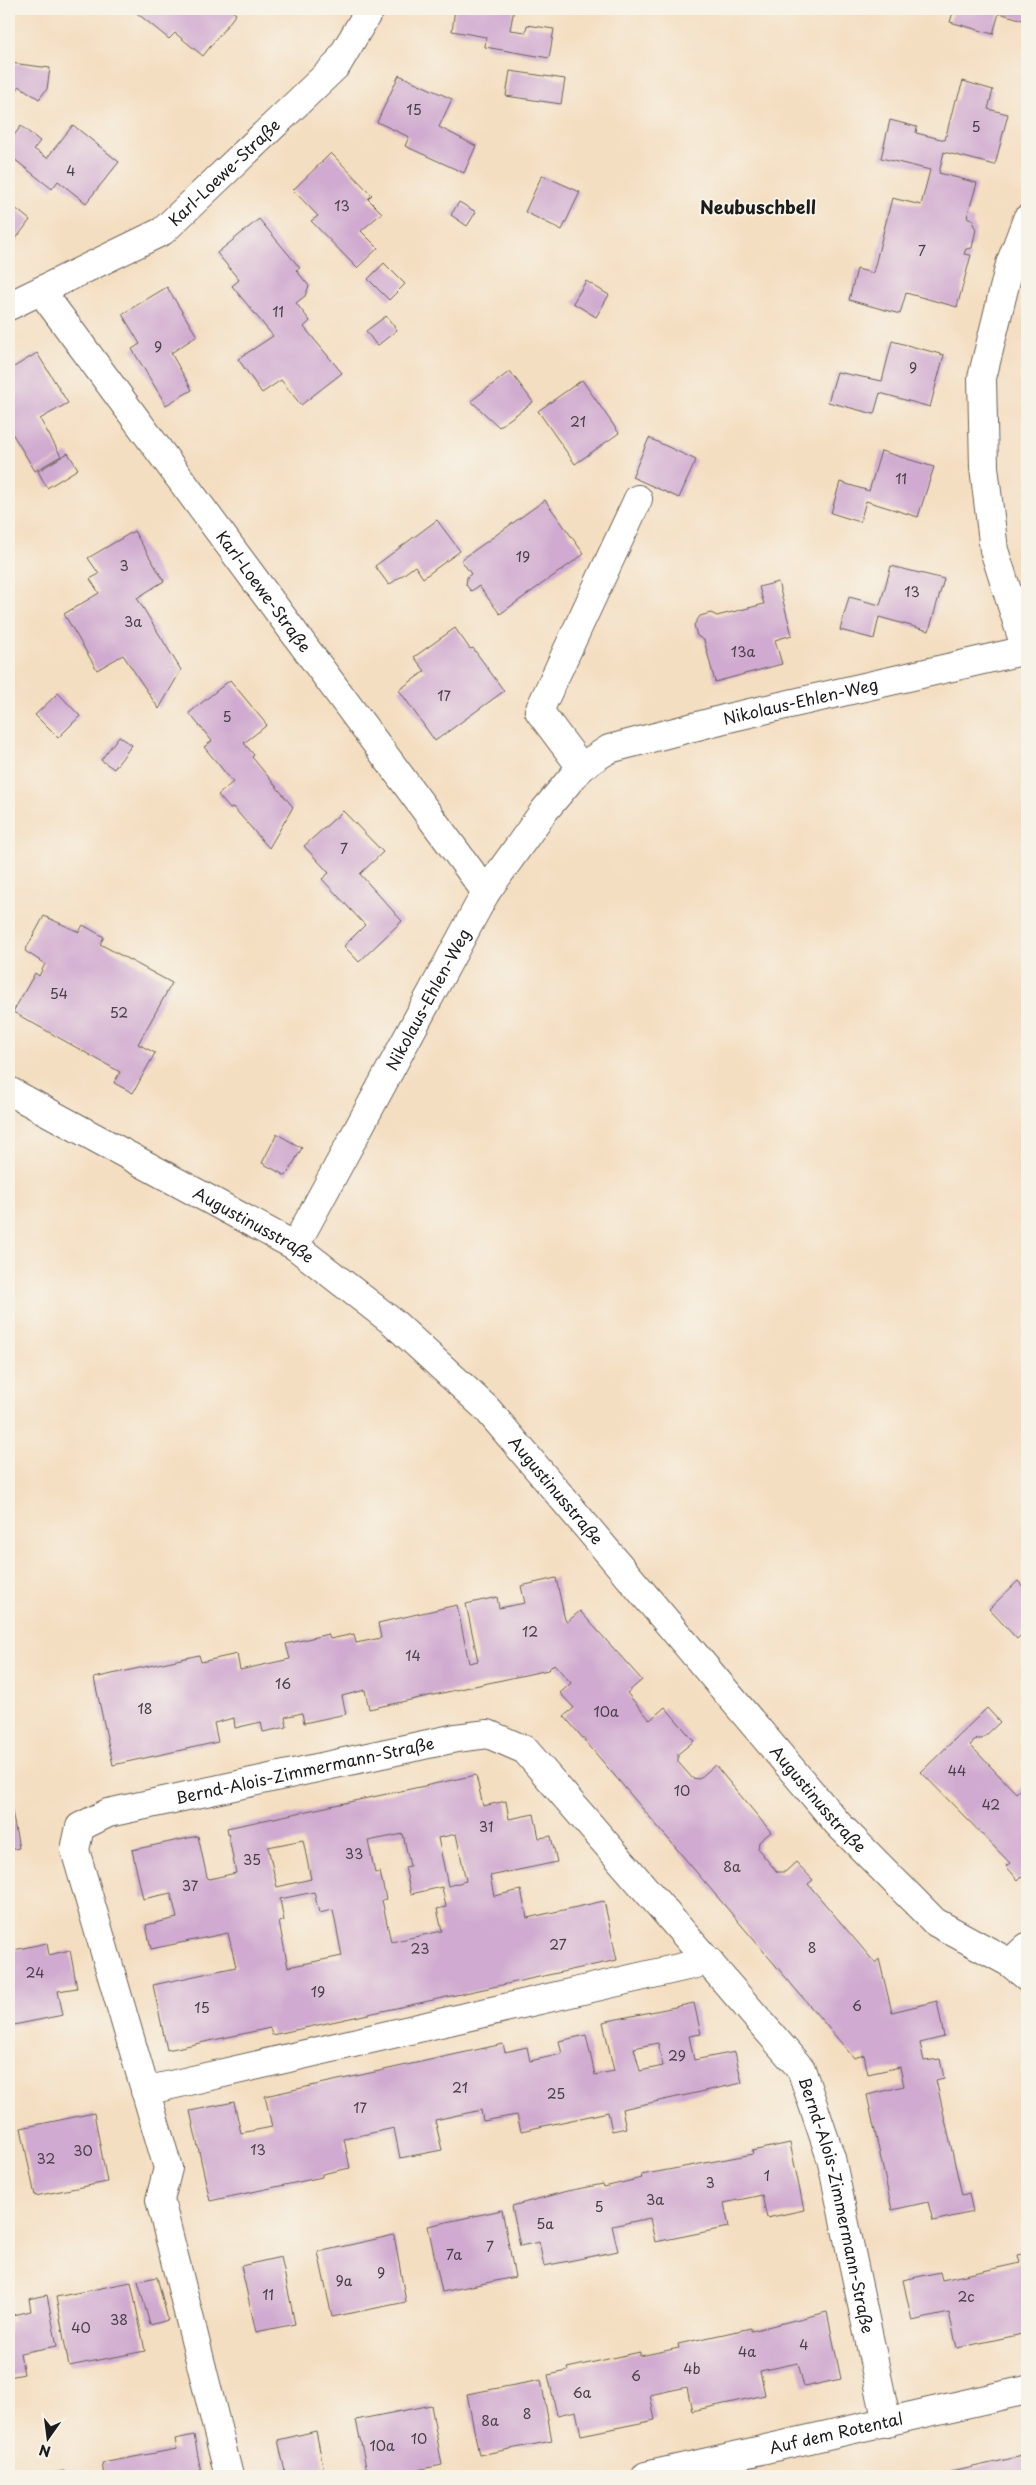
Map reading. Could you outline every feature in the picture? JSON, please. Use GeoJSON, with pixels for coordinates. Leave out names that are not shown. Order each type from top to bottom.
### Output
{"type":"FeatureCollection","features":[{"type":"Feature","properties":{"kind":"street","name":"Karl-Loewe-Straße"},"geometry":{"type":"LineString","coordinates":[[9,306],[163,231],[337,65],[370,9]]}},
{"type":"Feature","properties":{"kind":"street","name":"Nikolaus-Ehlen-Weg"},"geometry":{"type":"LineString","coordinates":[[296,1246],[486,892],[544,811],[581,767],[610,749],[710,722],[1027,650],[994,550],[984,467],[982,378],[1010,264],[1027,219]]}},
{"type":"Feature","properties":{"kind":"street","name":"Karl-Loewe-Straße"},"geometry":{"type":"LineString","coordinates":[[41,291],[486,892]]}},
{"type":"Feature","properties":{"kind":"street"},"geometry":{"type":"LineString","coordinates":[[581,767],[539,710],[638,499]]}},
{"type":"Feature","properties":{"kind":"street","name":"Augustinusstraße"},"geometry":{"type":"LineString","coordinates":[[9,1091],[296,1246],[394,1323],[487,1408],[838,1824],[935,1922],[1022,1963]]}},
{"type":"Feature","properties":{"kind":"street","name":"Bernd-Alois-Zimmermann-Straße"},"geometry":{"type":"LineString","coordinates":[[228,2476],[160,2200],[168,2168],[75,1850],[80,1827],[108,1813],[456,1738],[488,1734],[525,1750],[801,2069],[831,2158],[887,2423]]}},
{"type":"Feature","properties":{"kind":"street"},"geometry":{"type":"LineString","coordinates":[[145,2091],[709,1961]]}},
{"type":"Feature","properties":{"kind":"street","name":"Auf dem Rotental"},"geometry":{"type":"LineString","coordinates":[[646,2476],[1027,2390]]}},
{"type":"Feature","properties":{"kind":"building"},"geometry":{"type":"Polygon","coordinates":[[[132,9],[230,9],[236,14],[203,56],[175,33],[169,39],[132,9]]]}},
{"type":"Feature","properties":{"kind":"building"},"geometry":{"type":"Polygon","coordinates":[[[455,9],[514,9],[510,30],[526,32],[527,25],[554,29],[549,58],[485,47],[486,37],[452,31],[455,9]]]}},
{"type":"Feature","properties":{"kind":"building"},"geometry":{"type":"Polygon","coordinates":[[[954,9],[1027,9],[1027,21],[999,13],[993,34],[950,22],[954,9]]]}},
{"type":"Feature","properties":{"kind":"building"},"geometry":{"type":"Polygon","coordinates":[[[11,63],[50,68],[47,89],[39,99],[19,86],[14,94],[9,89],[9,65],[11,63]]]}},
{"type":"Feature","properties":{"kind":"building"},"geometry":{"type":"Polygon","coordinates":[[[510,71],[565,79],[561,104],[506,96],[510,71]]]}},
{"type":"Feature","properties":{"kind":"building"},"geometry":{"type":"Polygon","coordinates":[[[399,75],[452,99],[439,127],[476,146],[464,173],[405,146],[409,137],[377,122],[399,75]]]}},
{"type":"Feature","properties":{"kind":"building"},"geometry":{"type":"Polygon","coordinates":[[[963,81],[993,90],[988,109],[1008,114],[995,165],[944,152],[939,173],[977,183],[967,217],[974,220],[973,224],[976,229],[972,248],[966,249],[964,254],[971,255],[957,307],[906,293],[900,314],[849,300],[857,269],[873,273],[892,198],[921,205],[930,170],[881,158],[890,120],[917,127],[916,133],[945,140],[955,100],[957,100],[963,81]]]}},
{"type":"Feature","properties":{"kind":"building"},"geometry":{"type":"Polygon","coordinates":[[[73,125],[119,162],[86,203],[58,181],[52,189],[9,155],[9,142],[21,126],[40,141],[34,149],[47,158],[73,125]]]}},
{"type":"Feature","properties":{"kind":"building"},"geometry":{"type":"Polygon","coordinates":[[[331,153],[372,195],[368,199],[382,213],[361,231],[378,248],[357,268],[311,221],[318,216],[293,190],[331,153]]]}},
{"type":"Feature","properties":{"kind":"building"},"geometry":{"type":"Polygon","coordinates":[[[542,175],[580,192],[562,230],[525,212],[542,175]]]}},
{"type":"Feature","properties":{"kind":"building"},"geometry":{"type":"Polygon","coordinates":[[[459,202],[476,212],[467,226],[451,215],[459,202]]]}},
{"type":"Feature","properties":{"kind":"building"},"geometry":{"type":"Polygon","coordinates":[[[9,203],[30,220],[9,248],[9,203]]]}},
{"type":"Feature","properties":{"kind":"building"},"geometry":{"type":"Polygon","coordinates":[[[259,219],[300,268],[296,270],[309,286],[305,296],[296,303],[310,321],[304,327],[342,373],[301,405],[281,380],[262,393],[238,359],[273,336],[232,286],[239,280],[217,253],[259,219]]]}},
{"type":"Feature","properties":{"kind":"building"},"geometry":{"type":"Polygon","coordinates":[[[384,263],[405,284],[389,300],[368,279],[384,263]]]}},
{"type":"Feature","properties":{"kind":"building"},"geometry":{"type":"Polygon","coordinates":[[[586,281],[609,295],[596,317],[573,303],[586,281]]]}},
{"type":"Feature","properties":{"kind":"building"},"geometry":{"type":"Polygon","coordinates":[[[167,287],[197,336],[171,353],[192,390],[166,405],[132,349],[140,344],[122,314],[167,287]]]}},
{"type":"Feature","properties":{"kind":"building"},"geometry":{"type":"Polygon","coordinates":[[[386,316],[397,330],[377,346],[366,331],[386,316]]]}},
{"type":"Feature","properties":{"kind":"building"},"geometry":{"type":"Polygon","coordinates":[[[892,341],[944,355],[930,407],[880,393],[874,414],[828,402],[837,372],[882,381],[892,341]]]}},
{"type":"Feature","properties":{"kind":"building"},"geometry":{"type":"Polygon","coordinates":[[[37,353],[68,403],[40,419],[61,456],[35,471],[10,430],[9,433],[9,370],[37,353]]]}},
{"type":"Feature","properties":{"kind":"building"},"geometry":{"type":"Polygon","coordinates":[[[510,371],[533,402],[499,427],[471,401],[510,371]]]}},
{"type":"Feature","properties":{"kind":"building"},"geometry":{"type":"Polygon","coordinates":[[[582,380],[619,433],[575,464],[538,411],[582,380]]]}},
{"type":"Feature","properties":{"kind":"building"},"geometry":{"type":"Polygon","coordinates":[[[649,438],[696,460],[679,498],[632,477],[649,438]]]}},
{"type":"Feature","properties":{"kind":"building"},"geometry":{"type":"Polygon","coordinates":[[[881,451],[934,467],[918,517],[866,501],[860,522],[831,513],[840,482],[869,491],[881,451]]]}},
{"type":"Feature","properties":{"kind":"building"},"geometry":{"type":"Polygon","coordinates":[[[68,453],[78,469],[47,488],[38,471],[68,453]]]}},
{"type":"Feature","properties":{"kind":"building"},"geometry":{"type":"Polygon","coordinates":[[[545,500],[584,554],[500,614],[479,586],[471,591],[466,585],[467,577],[471,574],[461,560],[545,500]]]}},
{"type":"Feature","properties":{"kind":"building"},"geometry":{"type":"Polygon","coordinates":[[[437,520],[460,551],[423,578],[415,566],[389,585],[375,566],[437,520]]]}},
{"type":"Feature","properties":{"kind":"building"},"geometry":{"type":"Polygon","coordinates":[[[134,531],[164,581],[137,598],[181,670],[159,709],[123,655],[97,670],[64,614],[99,593],[90,579],[99,574],[88,558],[134,531]]]}},
{"type":"Feature","properties":{"kind":"building"},"geometry":{"type":"Polygon","coordinates":[[[891,566],[944,579],[929,631],[879,617],[874,639],[840,630],[849,597],[880,605],[891,566]]]}},
{"type":"Feature","properties":{"kind":"building"},"geometry":{"type":"Polygon","coordinates":[[[778,582],[792,635],[775,640],[782,664],[715,682],[704,640],[697,636],[694,625],[700,616],[711,613],[717,616],[764,604],[759,587],[778,582]]]}},
{"type":"Feature","properties":{"kind":"building"},"geometry":{"type":"Polygon","coordinates":[[[455,628],[470,649],[473,648],[504,691],[435,741],[399,690],[425,671],[414,657],[455,628]]]}},
{"type":"Feature","properties":{"kind":"building"},"geometry":{"type":"Polygon","coordinates":[[[230,680],[267,725],[244,743],[254,755],[252,757],[293,807],[269,848],[233,807],[230,809],[218,795],[233,782],[204,747],[212,741],[189,713],[230,680]]]}},
{"type":"Feature","properties":{"kind":"building"},"geometry":{"type":"Polygon","coordinates":[[[58,693],[80,716],[58,738],[35,715],[58,693]]]}},
{"type":"Feature","properties":{"kind":"building"},"geometry":{"type":"Polygon","coordinates":[[[119,736],[132,745],[114,769],[101,760],[119,736]]]}},
{"type":"Feature","properties":{"kind":"building"},"geometry":{"type":"Polygon","coordinates":[[[343,811],[383,852],[360,874],[402,921],[359,962],[344,946],[365,925],[322,879],[329,873],[304,846],[343,811]]]}},
{"type":"Feature","properties":{"kind":"building"},"geometry":{"type":"Polygon","coordinates":[[[44,916],[79,932],[83,925],[104,937],[100,944],[172,983],[138,1044],[155,1053],[133,1093],[114,1083],[120,1072],[13,1012],[35,973],[39,976],[45,964],[25,951],[44,916]]]}},
{"type":"Feature","properties":{"kind":"building"},"geometry":{"type":"Polygon","coordinates":[[[277,1134],[302,1148],[286,1176],[262,1163],[277,1134]]]}},
{"type":"Feature","properties":{"kind":"building"},"geometry":{"type":"Polygon","coordinates":[[[556,1578],[565,1620],[567,1622],[580,1611],[642,1680],[627,1693],[650,1720],[665,1707],[694,1741],[678,1754],[678,1762],[692,1778],[699,1779],[715,1765],[771,1832],[759,1842],[758,1849],[777,1872],[785,1872],[796,1862],[813,1880],[808,1884],[875,1963],[879,1959],[892,2012],[937,2001],[944,2037],[920,2043],[924,2061],[940,2059],[944,2078],[936,2080],[962,2195],[969,2193],[973,2212],[933,2221],[928,2202],[892,2210],[867,2095],[904,2086],[900,2067],[868,2074],[864,2055],[854,2058],[564,1716],[574,1708],[560,1693],[571,1683],[554,1664],[548,1670],[369,1709],[365,1690],[342,1696],[346,1714],[304,1723],[302,1713],[285,1717],[287,1727],[263,1732],[261,1722],[235,1728],[234,1718],[214,1723],[218,1742],[113,1765],[94,1678],[199,1655],[201,1662],[237,1654],[240,1670],[290,1659],[286,1644],[328,1634],[330,1639],[354,1634],[356,1643],[381,1638],[378,1623],[457,1605],[469,1663],[478,1661],[466,1604],[497,1597],[499,1608],[525,1603],[521,1586],[556,1578]]]}},
{"type":"Feature","properties":{"kind":"building"},"geometry":{"type":"Polygon","coordinates":[[[1018,1581],[1027,1591],[1027,1629],[1017,1639],[989,1609],[1018,1581]]]}},
{"type":"Feature","properties":{"kind":"building"},"geometry":{"type":"Polygon","coordinates":[[[987,1708],[1000,1722],[982,1739],[977,1739],[970,1745],[1016,1793],[1024,1786],[1023,1780],[1027,1776],[1027,1878],[1025,1880],[1022,1876],[1018,1880],[1006,1866],[1010,1863],[921,1772],[987,1708]]]}},
{"type":"Feature","properties":{"kind":"building"},"geometry":{"type":"Polygon","coordinates":[[[476,1775],[483,1806],[506,1801],[509,1819],[534,1814],[539,1838],[551,1836],[557,1862],[490,1876],[494,1896],[521,1890],[527,1918],[604,1901],[617,1960],[272,2035],[270,2028],[167,2050],[153,1985],[236,1967],[228,1933],[151,1949],[146,1925],[177,1918],[171,1893],[143,1899],[132,1850],[198,1836],[209,1879],[236,1873],[227,1828],[476,1775]],[[403,1834],[368,1841],[375,1873],[380,1872],[386,1899],[382,1900],[391,1942],[442,1931],[437,1909],[446,1907],[442,1887],[411,1894],[405,1867],[410,1866],[403,1834]],[[456,1834],[438,1838],[448,1886],[466,1881],[456,1834]],[[303,1840],[268,1847],[277,1887],[311,1879],[303,1840]],[[314,1892],[280,1899],[284,1921],[279,1922],[288,1967],[342,1956],[333,1910],[319,1913],[314,1892]]]}},
{"type":"Feature","properties":{"kind":"building"},"geometry":{"type":"Polygon","coordinates":[[[9,1796],[19,1848],[9,1850],[9,1796]]]}},
{"type":"Feature","properties":{"kind":"building"},"geometry":{"type":"Polygon","coordinates":[[[47,1943],[49,1955],[70,1950],[77,1988],[58,1991],[63,2015],[9,2026],[9,1951],[47,1943]]]}},
{"type":"Feature","properties":{"kind":"building"},"geometry":{"type":"Polygon","coordinates":[[[694,2003],[701,2034],[689,2036],[694,2060],[735,2052],[742,2083],[622,2109],[626,2128],[612,2131],[608,2112],[521,2131],[517,2115],[483,2121],[481,2110],[435,2120],[442,2150],[400,2158],[394,2128],[344,2139],[350,2168],[322,2174],[322,2177],[210,2201],[190,2111],[234,2102],[241,2133],[272,2127],[265,2096],[503,2044],[505,2052],[527,2047],[530,2061],[562,2054],[559,2041],[586,2035],[595,2075],[614,2071],[603,2022],[694,2003]],[[658,2043],[634,2048],[640,2071],[663,2066],[658,2043]]]}},
{"type":"Feature","properties":{"kind":"building"},"geometry":{"type":"Polygon","coordinates":[[[94,2113],[107,2182],[35,2196],[21,2128],[94,2113]]]}},
{"type":"Feature","properties":{"kind":"building"},"geometry":{"type":"Polygon","coordinates":[[[790,2143],[804,2210],[767,2218],[762,2195],[724,2203],[729,2227],[655,2242],[650,2218],[612,2226],[618,2251],[544,2266],[539,2242],[520,2246],[512,2206],[567,2191],[603,2184],[604,2187],[642,2178],[641,2175],[753,2154],[752,2151],[790,2143]]]}},
{"type":"Feature","properties":{"kind":"building"},"geometry":{"type":"Polygon","coordinates":[[[502,2210],[515,2277],[442,2292],[428,2226],[502,2210]]]}},
{"type":"Feature","properties":{"kind":"building"},"geometry":{"type":"Polygon","coordinates":[[[394,2235],[406,2302],[332,2317],[318,2252],[394,2235]]]}},
{"type":"Feature","properties":{"kind":"building"},"geometry":{"type":"Polygon","coordinates":[[[1027,2253],[1027,2333],[957,2348],[949,2313],[912,2321],[903,2280],[940,2272],[942,2280],[1020,2263],[1018,2255],[1027,2253]]]}},
{"type":"Feature","properties":{"kind":"building"},"geometry":{"type":"Polygon","coordinates":[[[281,2257],[295,2324],[256,2332],[241,2266],[281,2257]]]}},
{"type":"Feature","properties":{"kind":"building"},"geometry":{"type":"Polygon","coordinates":[[[157,2277],[168,2320],[150,2325],[138,2281],[157,2277]]]}},
{"type":"Feature","properties":{"kind":"building"},"geometry":{"type":"Polygon","coordinates":[[[131,2282],[145,2351],[69,2366],[56,2297],[131,2282]]]}},
{"type":"Feature","properties":{"kind":"building"},"geometry":{"type":"Polygon","coordinates":[[[47,2295],[57,2346],[20,2353],[24,2374],[9,2377],[9,2322],[14,2321],[12,2315],[31,2311],[29,2299],[47,2295]]]}},
{"type":"Feature","properties":{"kind":"building"},"geometry":{"type":"Polygon","coordinates":[[[827,2312],[841,2379],[804,2387],[798,2363],[760,2371],[765,2395],[692,2411],[687,2387],[668,2391],[650,2395],[655,2420],[581,2435],[576,2411],[557,2415],[548,2375],[568,2371],[567,2368],[640,2352],[640,2356],[679,2348],[678,2344],[751,2328],[751,2331],[827,2312]]]}},
{"type":"Feature","properties":{"kind":"building"},"geometry":{"type":"Polygon","coordinates":[[[541,2380],[552,2441],[479,2455],[467,2394],[541,2380]]]}},
{"type":"Feature","properties":{"kind":"building"},"geometry":{"type":"Polygon","coordinates":[[[431,2405],[442,2465],[386,2476],[368,2476],[356,2420],[431,2405]]]}},
{"type":"Feature","properties":{"kind":"building"},"geometry":{"type":"Polygon","coordinates":[[[316,2431],[325,2476],[286,2476],[278,2440],[316,2431]]]}},
{"type":"Feature","properties":{"kind":"building"},"geometry":{"type":"Polygon","coordinates":[[[194,2435],[201,2472],[183,2476],[104,2476],[102,2463],[177,2449],[175,2439],[194,2435]]]}},
{"type":"Feature","properties":{"kind":"building"},"geometry":{"type":"Polygon","coordinates":[[[1027,2455],[1027,2476],[951,2476],[951,2472],[1027,2455]]]}},
{"type":"Feature","properties":{"kind":"building"},"geometry":{"type":"Polygon","coordinates":[[[64,2471],[65,2476],[40,2476],[40,2475],[64,2471]]]}},
{"type":"Feature","properties":{"kind":"district","name":"Neubuschbell"},"geometry":{"type":"Point","coordinates":[758,208]}}]}
